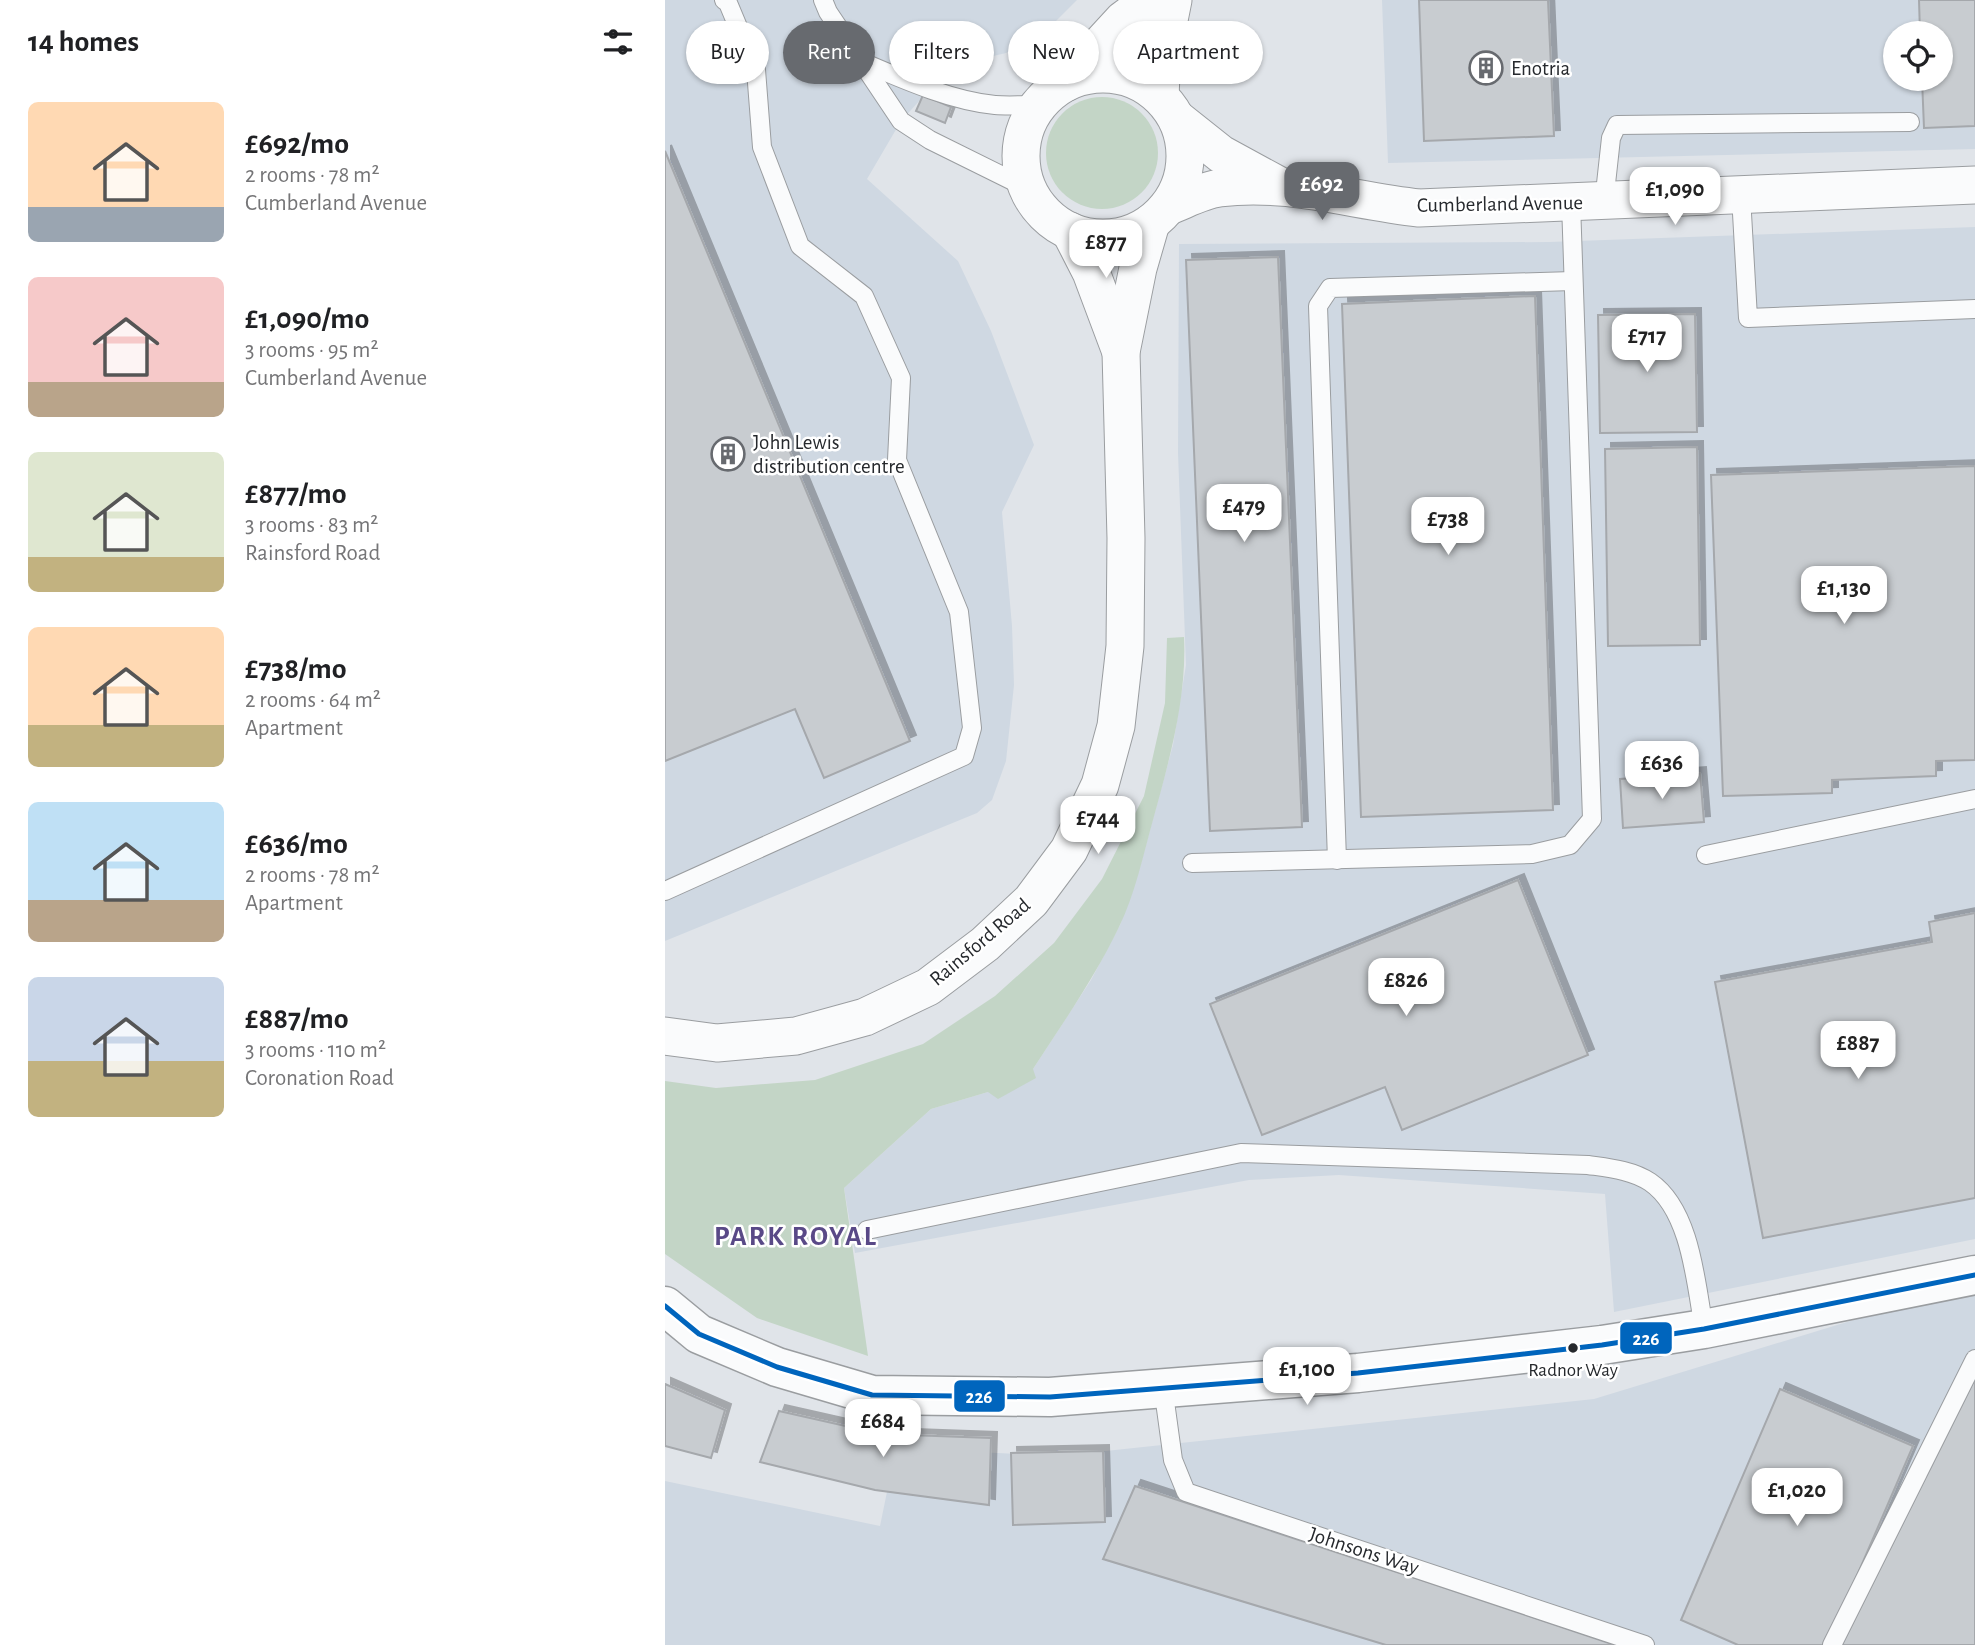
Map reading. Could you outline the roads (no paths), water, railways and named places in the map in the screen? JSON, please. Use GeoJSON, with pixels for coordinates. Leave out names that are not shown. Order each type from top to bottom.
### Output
{"type":"FeatureCollection","features":[{"type":"Feature","properties":{"kind":"street"},"geometry":{"type":"LineString","coordinates":[[1150,0],[1123,20],[1051,94],[1024,132],[1021,155],[1027,188],[1045,213],[1070,231],[1101,238],[1128,234],[1160,214],[1179,189],[1184,169],[1185,144],[1168,107],[1162,55],[1173,0]]}},
{"type":"Feature","properties":{"kind":"street"},"geometry":{"type":"LineString","coordinates":[[1051,94],[1098,73],[1129,77],[1168,107]]}},
{"type":"Feature","properties":{"kind":"street","name":"Cumberland Avenue"},"geometry":{"type":"LineString","coordinates":[[1168,107],[1221,154],[1278,185]]}},
{"type":"Feature","properties":{"kind":"street","name":"Cumberland Avenue"},"geometry":{"type":"LineString","coordinates":[[1160,214],[1218,188],[1278,185],[1419,208],[1975,185]]}},
{"type":"Feature","properties":{"kind":"street","name":"Rainsford Road"},"geometry":{"type":"LineString","coordinates":[[665,1037],[717,1043],[796,1036],[865,1017],[928,987],[985,944],[1031,901],[1069,850],[1100,785],[1117,726],[1125,646],[1126,538],[1121,352],[1138,268],[1160,214]]}},
{"type":"Feature","properties":{"kind":"street","name":"Rainsford Road"},"geometry":{"type":"LineString","coordinates":[[1070,231],[1091,271],[1121,352]]}},
{"type":"Feature","properties":{"kind":"street"},"geometry":{"type":"LineString","coordinates":[[665,1306],[699,1334],[777,1367],[872,1395],[1050,1397],[1358,1373],[1602,1345],[1703,1329],[1975,1275]]}},
{"type":"Feature","properties":{"kind":"lane"},"geometry":{"type":"LineString","coordinates":[[665,891],[964,756],[972,728],[959,612],[897,460],[901,378],[864,296],[800,246],[762,147],[756,70],[724,0]]}},
{"type":"Feature","properties":{"kind":"lane"},"geometry":{"type":"LineString","coordinates":[[823,0],[834,21]]}},
{"type":"Feature","properties":{"kind":"lane"},"geometry":{"type":"LineString","coordinates":[[875,67],[924,88],[993,105],[1051,94]]}},
{"type":"Feature","properties":{"kind":"lane"},"geometry":{"type":"LineString","coordinates":[[875,83],[901,121],[930,139],[1027,188]]}},
{"type":"Feature","properties":{"kind":"lane"},"geometry":{"type":"LineString","coordinates":[[1192,863],[1532,854],[1570,845],[1592,819],[1573,281],[1587,202],[1617,125],[1910,122]]}},
{"type":"Feature","properties":{"kind":"lane"},"geometry":{"type":"LineString","coordinates":[[1741,196],[1748,318],[1975,309]]}},
{"type":"Feature","properties":{"kind":"lane"},"geometry":{"type":"LineString","coordinates":[[1337,860],[1318,306],[1330,288],[1573,281]]}},
{"type":"Feature","properties":{"kind":"lane"},"geometry":{"type":"LineString","coordinates":[[1706,855],[1975,799]]}},
{"type":"Feature","properties":{"kind":"lane"},"geometry":{"type":"LineString","coordinates":[[867,1230],[1241,1153],[1588,1165],[1619,1169],[1649,1181],[1666,1196],[1681,1225],[1692,1258],[1703,1329]]}},
{"type":"Feature","properties":{"kind":"lane"},"geometry":{"type":"LineString","coordinates":[[1832,1645],[1975,1359]]}},
{"type":"Feature","properties":{"kind":"lane","name":"Johnsons Way"},"geometry":{"type":"LineString","coordinates":[[1163,1387],[1173,1460],[1186,1492],[1645,1645]]}},
{"type":"Feature","properties":{"kind":"place","name":"Enotria"},"geometry":{"type":"Point","coordinates":[1486,68]}},
{"type":"Feature","properties":{"kind":"place","name":"John Lewis distribution centre"},"geometry":{"type":"Point","coordinates":[728,454]}},
{"type":"Feature","properties":{"kind":"place","name":"Radnor Way"},"geometry":{"type":"Point","coordinates":[1573,1348]}},
{"type":"Feature","properties":{"kind":"district","name":"PARK ROYAL"},"geometry":{"type":"Point","coordinates":[796,1237]}}]}
